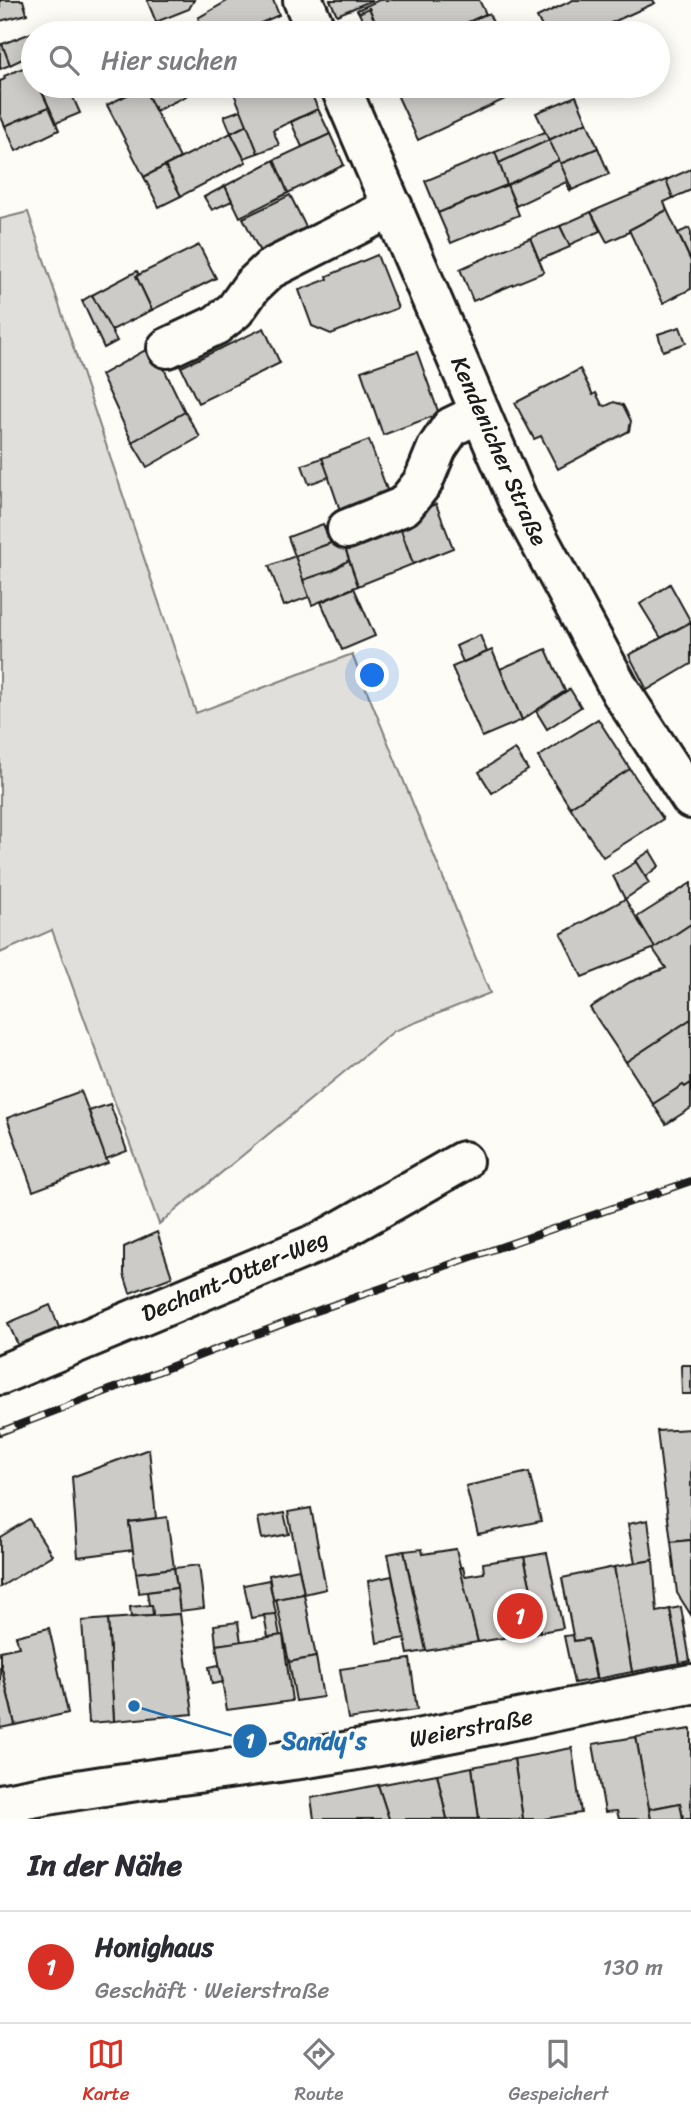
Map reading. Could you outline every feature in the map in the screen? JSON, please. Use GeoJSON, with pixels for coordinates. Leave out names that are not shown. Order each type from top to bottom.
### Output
{"type":"FeatureCollection","features":[{"type":"Feature","properties":{"kind":"street"},"geometry":{"type":"LineString","coordinates":[[303,0],[312,21]]}},
{"type":"Feature","properties":{"kind":"street","name":"Kendenicher Straße"},"geometry":{"type":"LineString","coordinates":[[345,98],[519,503],[621,691],[691,799]]}},
{"type":"Feature","properties":{"kind":"street"},"geometry":{"type":"LineString","coordinates":[[167,348],[216,326],[235,310],[252,286],[270,269],[393,207]]}},
{"type":"Feature","properties":{"kind":"street"},"geometry":{"type":"LineString","coordinates":[[346,528],[404,506],[423,482],[437,448],[451,427],[480,413]]}},
{"type":"Feature","properties":{"kind":"street","name":"Dechant-Otter-Weg"},"geometry":{"type":"LineString","coordinates":[[0,1376],[322,1241],[463,1161]]}},
{"type":"Feature","properties":{"kind":"street","name":"Weierstraße"},"geometry":{"type":"LineString","coordinates":[[0,1804],[69,1790],[339,1753],[691,1684]]}},
{"type":"Feature","properties":{"kind":"shaded area"},"geometry":{"type":"Polygon","coordinates":[[[28,212],[196,713],[352,654],[490,993],[394,1031],[159,1224],[52,930],[0,953],[0,219],[28,212]]]}},
{"type":"Feature","properties":{"kind":"building"},"geometry":{"type":"Polygon","coordinates":[[[0,0],[23,0],[27,14],[0,21],[0,0]]]}},
{"type":"Feature","properties":{"kind":"building"},"geometry":{"type":"Polygon","coordinates":[[[147,0],[194,0],[189,9],[156,21],[147,0]]]}},
{"type":"Feature","properties":{"kind":"building"},"geometry":{"type":"Polygon","coordinates":[[[229,0],[273,0],[279,15],[265,21],[199,21],[198,18],[229,0]]]}},
{"type":"Feature","properties":{"kind":"building"},"geometry":{"type":"Polygon","coordinates":[[[330,0],[373,0],[337,15],[330,0]]]}},
{"type":"Feature","properties":{"kind":"building"},"geometry":{"type":"Polygon","coordinates":[[[379,0],[479,0],[486,14],[471,21],[375,21],[369,8],[359,13],[357,10],[379,0]]]}},
{"type":"Feature","properties":{"kind":"building"},"geometry":{"type":"Polygon","coordinates":[[[573,0],[653,0],[655,3],[615,21],[539,21],[537,17],[573,0]]]}},
{"type":"Feature","properties":{"kind":"building"},"geometry":{"type":"Polygon","coordinates":[[[369,8],[375,21],[363,21],[359,13],[369,8]]]}},
{"type":"Feature","properties":{"kind":"building"},"geometry":{"type":"Polygon","coordinates":[[[489,14],[492,21],[471,21],[489,14]]]}},
{"type":"Feature","properties":{"kind":"building"},"geometry":{"type":"Polygon","coordinates":[[[21,37],[21,60],[10,65],[2,44],[21,37]]]}},
{"type":"Feature","properties":{"kind":"building"},"geometry":{"type":"Polygon","coordinates":[[[2,44],[10,65],[0,69],[0,45],[2,44]]]}},
{"type":"Feature","properties":{"kind":"building"},"geometry":{"type":"Polygon","coordinates":[[[21,69],[21,98],[45,98],[49,107],[5,126],[0,115],[0,81],[5,79],[4,76],[21,69]]]}},
{"type":"Feature","properties":{"kind":"building"},"geometry":{"type":"Polygon","coordinates":[[[45,98],[73,98],[80,113],[56,123],[45,98]]]}},
{"type":"Feature","properties":{"kind":"building"},"geometry":{"type":"Polygon","coordinates":[[[121,98],[149,98],[180,158],[144,177],[107,105],[121,98]]]}},
{"type":"Feature","properties":{"kind":"building"},"geometry":{"type":"Polygon","coordinates":[[[149,98],[182,98],[156,111],[149,98]]]}},
{"type":"Feature","properties":{"kind":"building"},"geometry":{"type":"Polygon","coordinates":[[[236,98],[313,98],[318,109],[273,130],[279,145],[258,153],[236,98]]]}},
{"type":"Feature","properties":{"kind":"building"},"geometry":{"type":"Polygon","coordinates":[[[399,98],[507,98],[418,140],[399,98]]]}},
{"type":"Feature","properties":{"kind":"building"},"geometry":{"type":"Polygon","coordinates":[[[577,98],[587,122],[549,140],[536,113],[577,98]]]}},
{"type":"Feature","properties":{"kind":"building"},"geometry":{"type":"Polygon","coordinates":[[[49,107],[59,130],[16,151],[5,126],[49,107]]]}},
{"type":"Feature","properties":{"kind":"building"},"geometry":{"type":"Polygon","coordinates":[[[318,109],[330,134],[302,147],[291,122],[318,109]]]}},
{"type":"Feature","properties":{"kind":"building"},"geometry":{"type":"Polygon","coordinates":[[[241,110],[247,125],[231,133],[224,116],[241,110]]]}},
{"type":"Feature","properties":{"kind":"building"},"geometry":{"type":"Polygon","coordinates":[[[587,122],[598,148],[560,164],[549,140],[587,122]]]}},
{"type":"Feature","properties":{"kind":"building"},"geometry":{"type":"Polygon","coordinates":[[[247,125],[258,153],[244,158],[231,133],[247,125]]]}},
{"type":"Feature","properties":{"kind":"building"},"geometry":{"type":"Polygon","coordinates":[[[545,132],[549,140],[499,163],[495,152],[545,132]]]}},
{"type":"Feature","properties":{"kind":"building"},"geometry":{"type":"Polygon","coordinates":[[[231,133],[246,162],[181,196],[165,166],[231,133]]]}},
{"type":"Feature","properties":{"kind":"building"},"geometry":{"type":"Polygon","coordinates":[[[330,134],[344,165],[288,193],[274,160],[330,134]]]}},
{"type":"Feature","properties":{"kind":"building"},"geometry":{"type":"Polygon","coordinates":[[[549,140],[559,160],[507,185],[499,163],[549,140]]]}},
{"type":"Feature","properties":{"kind":"building"},"geometry":{"type":"Polygon","coordinates":[[[598,148],[609,174],[572,190],[560,164],[598,148]]]}},
{"type":"Feature","properties":{"kind":"building"},"geometry":{"type":"Polygon","coordinates":[[[495,152],[507,185],[438,213],[425,181],[495,152]]]}},
{"type":"Feature","properties":{"kind":"building"},"geometry":{"type":"Polygon","coordinates":[[[274,160],[288,193],[240,217],[225,186],[274,160]]]}},
{"type":"Feature","properties":{"kind":"building"},"geometry":{"type":"Polygon","coordinates":[[[559,160],[572,190],[570,191],[566,182],[516,206],[507,185],[559,160]]]}},
{"type":"Feature","properties":{"kind":"building"},"geometry":{"type":"Polygon","coordinates":[[[165,166],[181,196],[159,207],[144,177],[165,166]]]}},
{"type":"Feature","properties":{"kind":"building"},"geometry":{"type":"Polygon","coordinates":[[[691,169],[691,190],[673,198],[666,180],[691,169]]]}},
{"type":"Feature","properties":{"kind":"building"},"geometry":{"type":"Polygon","coordinates":[[[666,180],[673,198],[664,202],[667,210],[607,242],[591,212],[666,180]]]}},
{"type":"Feature","properties":{"kind":"building"},"geometry":{"type":"Polygon","coordinates":[[[507,185],[519,215],[451,243],[438,213],[507,185]]]}},
{"type":"Feature","properties":{"kind":"building"},"geometry":{"type":"Polygon","coordinates":[[[225,186],[232,201],[212,210],[204,197],[225,186]]]}},
{"type":"Feature","properties":{"kind":"building"},"geometry":{"type":"Polygon","coordinates":[[[290,195],[310,235],[263,258],[243,218],[290,195]]]}},
{"type":"Feature","properties":{"kind":"building"},"geometry":{"type":"Polygon","coordinates":[[[667,210],[691,261],[691,289],[663,303],[629,230],[667,210]]]}},
{"type":"Feature","properties":{"kind":"building"},"geometry":{"type":"Polygon","coordinates":[[[591,212],[600,231],[569,245],[560,226],[591,212]]]}},
{"type":"Feature","properties":{"kind":"building"},"geometry":{"type":"Polygon","coordinates":[[[560,226],[570,247],[539,260],[530,238],[560,226]]]}},
{"type":"Feature","properties":{"kind":"building"},"geometry":{"type":"Polygon","coordinates":[[[689,228],[691,232],[691,261],[678,233],[689,228]]]}},
{"type":"Feature","properties":{"kind":"building"},"geometry":{"type":"Polygon","coordinates":[[[530,238],[544,272],[473,301],[460,269],[530,238]]]}},
{"type":"Feature","properties":{"kind":"building"},"geometry":{"type":"Polygon","coordinates":[[[199,245],[216,278],[152,310],[136,276],[199,245]]]}},
{"type":"Feature","properties":{"kind":"building"},"geometry":{"type":"Polygon","coordinates":[[[377,255],[398,308],[331,334],[312,326],[299,290],[377,255]]]}},
{"type":"Feature","properties":{"kind":"building"},"geometry":{"type":"Polygon","coordinates":[[[137,271],[139,275],[136,276],[152,310],[110,331],[92,295],[137,271]]]}},
{"type":"Feature","properties":{"kind":"building"},"geometry":{"type":"Polygon","coordinates":[[[92,295],[117,341],[104,348],[82,301],[92,295]]]}},
{"type":"Feature","properties":{"kind":"building"},"geometry":{"type":"Polygon","coordinates":[[[680,327],[686,343],[663,351],[658,334],[680,327]]]}},
{"type":"Feature","properties":{"kind":"building"},"geometry":{"type":"Polygon","coordinates":[[[264,328],[280,363],[198,403],[181,367],[264,328]]]}},
{"type":"Feature","properties":{"kind":"building"},"geometry":{"type":"Polygon","coordinates":[[[153,346],[185,412],[132,442],[101,375],[153,346]]]}},
{"type":"Feature","properties":{"kind":"building"},"geometry":{"type":"Polygon","coordinates":[[[417,352],[439,414],[383,435],[361,371],[417,352]]]}},
{"type":"Feature","properties":{"kind":"building"},"geometry":{"type":"Polygon","coordinates":[[[580,369],[593,395],[596,393],[602,405],[614,402],[623,405],[631,421],[629,431],[558,469],[541,436],[534,439],[515,403],[580,369]]]}},
{"type":"Feature","properties":{"kind":"building"},"geometry":{"type":"Polygon","coordinates":[[[185,412],[200,437],[147,467],[132,442],[185,412]]]}},
{"type":"Feature","properties":{"kind":"building"},"geometry":{"type":"Polygon","coordinates":[[[369,440],[391,501],[343,519],[322,458],[369,440]]]}},
{"type":"Feature","properties":{"kind":"building"},"geometry":{"type":"Polygon","coordinates":[[[322,458],[329,477],[309,484],[302,465],[322,458]]]}},
{"type":"Feature","properties":{"kind":"building"},"geometry":{"type":"Polygon","coordinates":[[[436,504],[453,548],[413,564],[397,519],[436,504]]]}},
{"type":"Feature","properties":{"kind":"building"},"geometry":{"type":"Polygon","coordinates":[[[397,519],[413,564],[358,586],[342,539],[397,519]]]}},
{"type":"Feature","properties":{"kind":"building"},"geometry":{"type":"Polygon","coordinates":[[[323,524],[331,543],[295,556],[288,537],[323,524]]]}},
{"type":"Feature","properties":{"kind":"building"},"geometry":{"type":"Polygon","coordinates":[[[342,539],[349,560],[333,570],[302,581],[295,556],[342,539]]]}},
{"type":"Feature","properties":{"kind":"building"},"geometry":{"type":"Polygon","coordinates":[[[295,556],[309,597],[284,606],[269,566],[295,556]]]}},
{"type":"Feature","properties":{"kind":"building"},"geometry":{"type":"Polygon","coordinates":[[[349,560],[358,586],[312,605],[303,580],[333,570],[349,560]]]}},
{"type":"Feature","properties":{"kind":"building"},"geometry":{"type":"Polygon","coordinates":[[[670,584],[691,622],[661,638],[640,604],[670,584]]]}},
{"type":"Feature","properties":{"kind":"building"},"geometry":{"type":"Polygon","coordinates":[[[354,588],[375,636],[342,650],[321,602],[354,588]]]}},
{"type":"Feature","properties":{"kind":"building"},"geometry":{"type":"Polygon","coordinates":[[[691,622],[691,664],[647,690],[629,655],[691,622]]]}},
{"type":"Feature","properties":{"kind":"building"},"geometry":{"type":"Polygon","coordinates":[[[480,635],[487,652],[463,662],[456,646],[480,635]]]}},
{"type":"Feature","properties":{"kind":"building"},"geometry":{"type":"Polygon","coordinates":[[[546,649],[565,691],[522,720],[500,669],[546,649]]]}},
{"type":"Feature","properties":{"kind":"building"},"geometry":{"type":"Polygon","coordinates":[[[492,650],[522,720],[482,737],[452,667],[492,650]]]}},
{"type":"Feature","properties":{"kind":"building"},"geometry":{"type":"Polygon","coordinates":[[[570,689],[581,707],[547,729],[536,711],[570,689]]]}},
{"type":"Feature","properties":{"kind":"building"},"geometry":{"type":"Polygon","coordinates":[[[598,719],[630,769],[570,807],[538,757],[598,719]]]}},
{"type":"Feature","properties":{"kind":"building"},"geometry":{"type":"Polygon","coordinates":[[[515,749],[528,770],[492,793],[479,772],[515,749]]]}},
{"type":"Feature","properties":{"kind":"building"},"geometry":{"type":"Polygon","coordinates":[[[630,769],[663,819],[603,857],[570,807],[630,769]]]}},
{"type":"Feature","properties":{"kind":"building"},"geometry":{"type":"Polygon","coordinates":[[[650,851],[659,866],[645,877],[635,861],[650,851]]]}},
{"type":"Feature","properties":{"kind":"building"},"geometry":{"type":"Polygon","coordinates":[[[636,862],[649,883],[625,899],[613,876],[636,862]]]}},
{"type":"Feature","properties":{"kind":"building"},"geometry":{"type":"Polygon","coordinates":[[[691,883],[691,924],[655,948],[637,917],[691,883]]]}},
{"type":"Feature","properties":{"kind":"building"},"geometry":{"type":"Polygon","coordinates":[[[625,899],[655,948],[582,977],[561,934],[625,899]]]}},
{"type":"Feature","properties":{"kind":"building"},"geometry":{"type":"Polygon","coordinates":[[[691,924],[691,1019],[626,1062],[590,1008],[630,982],[666,968],[653,949],[691,924]]]}},
{"type":"Feature","properties":{"kind":"building"},"geometry":{"type":"Polygon","coordinates":[[[691,1019],[691,1083],[685,1087],[683,1085],[653,1104],[626,1062],[691,1019]]]}},
{"type":"Feature","properties":{"kind":"building"},"geometry":{"type":"Polygon","coordinates":[[[691,1083],[691,1108],[666,1124],[653,1104],[683,1085],[685,1087],[691,1083]]]}},
{"type":"Feature","properties":{"kind":"building"},"geometry":{"type":"Polygon","coordinates":[[[81,1091],[108,1163],[33,1191],[7,1118],[81,1091]]]}},
{"type":"Feature","properties":{"kind":"building"},"geometry":{"type":"Polygon","coordinates":[[[110,1104],[127,1151],[106,1159],[89,1111],[110,1104]]]}},
{"type":"Feature","properties":{"kind":"building"},"geometry":{"type":"Polygon","coordinates":[[[157,1232],[172,1277],[130,1293],[124,1274],[124,1247],[157,1232]]]}},
{"type":"Feature","properties":{"kind":"building"},"geometry":{"type":"Polygon","coordinates":[[[50,1305],[60,1330],[19,1347],[8,1323],[50,1305]]]}},
{"type":"Feature","properties":{"kind":"building"},"geometry":{"type":"Polygon","coordinates":[[[681,1365],[691,1365],[691,1394],[682,1394],[681,1365]]]}},
{"type":"Feature","properties":{"kind":"building"},"geometry":{"type":"Polygon","coordinates":[[[691,1429],[691,1540],[671,1542],[657,1431],[691,1429]]]}},
{"type":"Feature","properties":{"kind":"building"},"geometry":{"type":"Polygon","coordinates":[[[149,1449],[156,1518],[129,1522],[133,1550],[78,1557],[72,1477],[149,1449]]]}},
{"type":"Feature","properties":{"kind":"building"},"geometry":{"type":"Polygon","coordinates":[[[529,1472],[541,1521],[478,1534],[466,1486],[529,1472]]]}},
{"type":"Feature","properties":{"kind":"building"},"geometry":{"type":"Polygon","coordinates":[[[311,1508],[326,1589],[304,1594],[288,1512],[311,1508]]]}},
{"type":"Feature","properties":{"kind":"building"},"geometry":{"type":"Polygon","coordinates":[[[284,1513],[289,1534],[262,1539],[258,1518],[284,1513]]]}},
{"type":"Feature","properties":{"kind":"building"},"geometry":{"type":"Polygon","coordinates":[[[167,1517],[174,1568],[136,1573],[129,1522],[167,1517]]]}},
{"type":"Feature","properties":{"kind":"building"},"geometry":{"type":"Polygon","coordinates":[[[29,1519],[52,1555],[0,1587],[0,1537],[29,1519]]]}},
{"type":"Feature","properties":{"kind":"building"},"geometry":{"type":"Polygon","coordinates":[[[648,1520],[653,1560],[635,1563],[628,1524],[648,1520]]]}},
{"type":"Feature","properties":{"kind":"building"},"geometry":{"type":"Polygon","coordinates":[[[691,1540],[691,1615],[677,1593],[671,1542],[691,1540]]]}},
{"type":"Feature","properties":{"kind":"building"},"geometry":{"type":"Polygon","coordinates":[[[422,1549],[423,1554],[456,1549],[478,1642],[426,1651],[404,1551],[422,1549]]]}},
{"type":"Feature","properties":{"kind":"building"},"geometry":{"type":"Polygon","coordinates":[[[404,1551],[426,1651],[408,1654],[388,1554],[404,1551]]]}},
{"type":"Feature","properties":{"kind":"building"},"geometry":{"type":"Polygon","coordinates":[[[547,1553],[563,1628],[540,1632],[524,1557],[547,1553]]]}},
{"type":"Feature","properties":{"kind":"building"},"geometry":{"type":"Polygon","coordinates":[[[524,1557],[540,1632],[478,1642],[460,1568],[463,1567],[465,1576],[484,1573],[483,1563],[524,1557]]]}},
{"type":"Feature","properties":{"kind":"building"},"geometry":{"type":"Polygon","coordinates":[[[653,1560],[657,1612],[670,1609],[680,1663],[632,1672],[614,1567],[653,1560]]]}},
{"type":"Feature","properties":{"kind":"building"},"geometry":{"type":"Polygon","coordinates":[[[199,1565],[204,1608],[180,1611],[174,1568],[199,1565]]]}},
{"type":"Feature","properties":{"kind":"building"},"geometry":{"type":"Polygon","coordinates":[[[614,1567],[632,1672],[597,1679],[588,1639],[574,1641],[562,1578],[614,1567]]]}},
{"type":"Feature","properties":{"kind":"building"},"geometry":{"type":"Polygon","coordinates":[[[174,1568],[177,1588],[139,1593],[136,1573],[174,1568]]]}},
{"type":"Feature","properties":{"kind":"building"},"geometry":{"type":"Polygon","coordinates":[[[299,1569],[304,1594],[273,1600],[269,1575],[299,1569]]]}},
{"type":"Feature","properties":{"kind":"building"},"geometry":{"type":"Polygon","coordinates":[[[392,1576],[405,1638],[377,1643],[368,1581],[392,1576]]]}},
{"type":"Feature","properties":{"kind":"building"},"geometry":{"type":"Polygon","coordinates":[[[269,1580],[276,1614],[251,1618],[244,1585],[269,1580]]]}},
{"type":"Feature","properties":{"kind":"building"},"geometry":{"type":"Polygon","coordinates":[[[177,1588],[180,1614],[153,1616],[147,1592],[177,1588]]]}},
{"type":"Feature","properties":{"kind":"building"},"geometry":{"type":"Polygon","coordinates":[[[304,1594],[316,1657],[289,1662],[276,1599],[304,1594]]]}},
{"type":"Feature","properties":{"kind":"building"},"geometry":{"type":"Polygon","coordinates":[[[152,1605],[153,1616],[131,1617],[130,1607],[152,1605]]]}},
{"type":"Feature","properties":{"kind":"building"},"geometry":{"type":"Polygon","coordinates":[[[681,1607],[690,1661],[680,1663],[670,1609],[681,1607]]]}},
{"type":"Feature","properties":{"kind":"building"},"geometry":{"type":"Polygon","coordinates":[[[180,1614],[193,1714],[114,1721],[108,1619],[180,1614]]]}},
{"type":"Feature","properties":{"kind":"building"},"geometry":{"type":"Polygon","coordinates":[[[276,1614],[280,1636],[268,1637],[264,1615],[276,1614]]]}},
{"type":"Feature","properties":{"kind":"building"},"geometry":{"type":"Polygon","coordinates":[[[108,1619],[114,1721],[89,1723],[82,1621],[108,1619]]]}},
{"type":"Feature","properties":{"kind":"building"},"geometry":{"type":"Polygon","coordinates":[[[238,1622],[241,1642],[216,1645],[214,1625],[238,1622]]]}},
{"type":"Feature","properties":{"kind":"building"},"geometry":{"type":"Polygon","coordinates":[[[49,1628],[68,1713],[15,1725],[0,1651],[19,1647],[16,1636],[49,1628]]]}},
{"type":"Feature","properties":{"kind":"building"},"geometry":{"type":"Polygon","coordinates":[[[283,1635],[292,1701],[227,1710],[216,1645],[283,1635]]]}},
{"type":"Feature","properties":{"kind":"building"},"geometry":{"type":"Polygon","coordinates":[[[573,1635],[574,1641],[588,1639],[596,1679],[574,1683],[564,1636],[573,1635]]]}},
{"type":"Feature","properties":{"kind":"building"},"geometry":{"type":"Polygon","coordinates":[[[316,1657],[323,1697],[296,1701],[289,1662],[316,1657]]]}},
{"type":"Feature","properties":{"kind":"building"},"geometry":{"type":"Polygon","coordinates":[[[410,1659],[417,1710],[348,1719],[340,1669],[410,1659]]]}},
{"type":"Feature","properties":{"kind":"building"},"geometry":{"type":"Polygon","coordinates":[[[0,1661],[15,1725],[0,1728],[0,1661]]]}},
{"type":"Feature","properties":{"kind":"building"},"geometry":{"type":"Polygon","coordinates":[[[219,1665],[223,1682],[212,1684],[209,1667],[219,1665]]]}},
{"type":"Feature","properties":{"kind":"building"},"geometry":{"type":"Polygon","coordinates":[[[691,1729],[691,1819],[683,1819],[680,1803],[649,1809],[636,1737],[691,1729]]]}},
{"type":"Feature","properties":{"kind":"building"},"geometry":{"type":"Polygon","coordinates":[[[636,1737],[651,1819],[619,1819],[617,1811],[605,1812],[593,1744],[636,1737]]]}},
{"type":"Feature","properties":{"kind":"building"},"geometry":{"type":"Polygon","coordinates":[[[572,1748],[581,1813],[523,1819],[514,1759],[572,1748]]]}},
{"type":"Feature","properties":{"kind":"building"},"geometry":{"type":"Polygon","coordinates":[[[514,1759],[523,1819],[479,1819],[472,1767],[514,1759]]]}},
{"type":"Feature","properties":{"kind":"building"},"geometry":{"type":"Polygon","coordinates":[[[472,1767],[479,1819],[447,1819],[437,1774],[472,1767]]]}},
{"type":"Feature","properties":{"kind":"building"},"geometry":{"type":"Polygon","coordinates":[[[437,1774],[447,1819],[389,1819],[378,1785],[437,1774]]]}},
{"type":"Feature","properties":{"kind":"building"},"geometry":{"type":"Polygon","coordinates":[[[378,1785],[389,1819],[314,1819],[311,1798],[378,1785]]]}},
{"type":"Feature","properties":{"kind":"building"},"geometry":{"type":"Polygon","coordinates":[[[680,1803],[683,1819],[651,1819],[649,1809],[680,1803]]]}},
{"type":"Feature","properties":{"kind":"railway"},"geometry":{"type":"LineString","coordinates":[[0,1432],[327,1307],[691,1181]]}},
{"type":"Feature","properties":{"kind":"place","name":"Honighaus"},"geometry":{"type":"Point","coordinates":[520,1616]}},
{"type":"Feature","properties":{"kind":"place","name":"Sandy's"},"geometry":{"type":"Point","coordinates":[134,1706]}}]}
